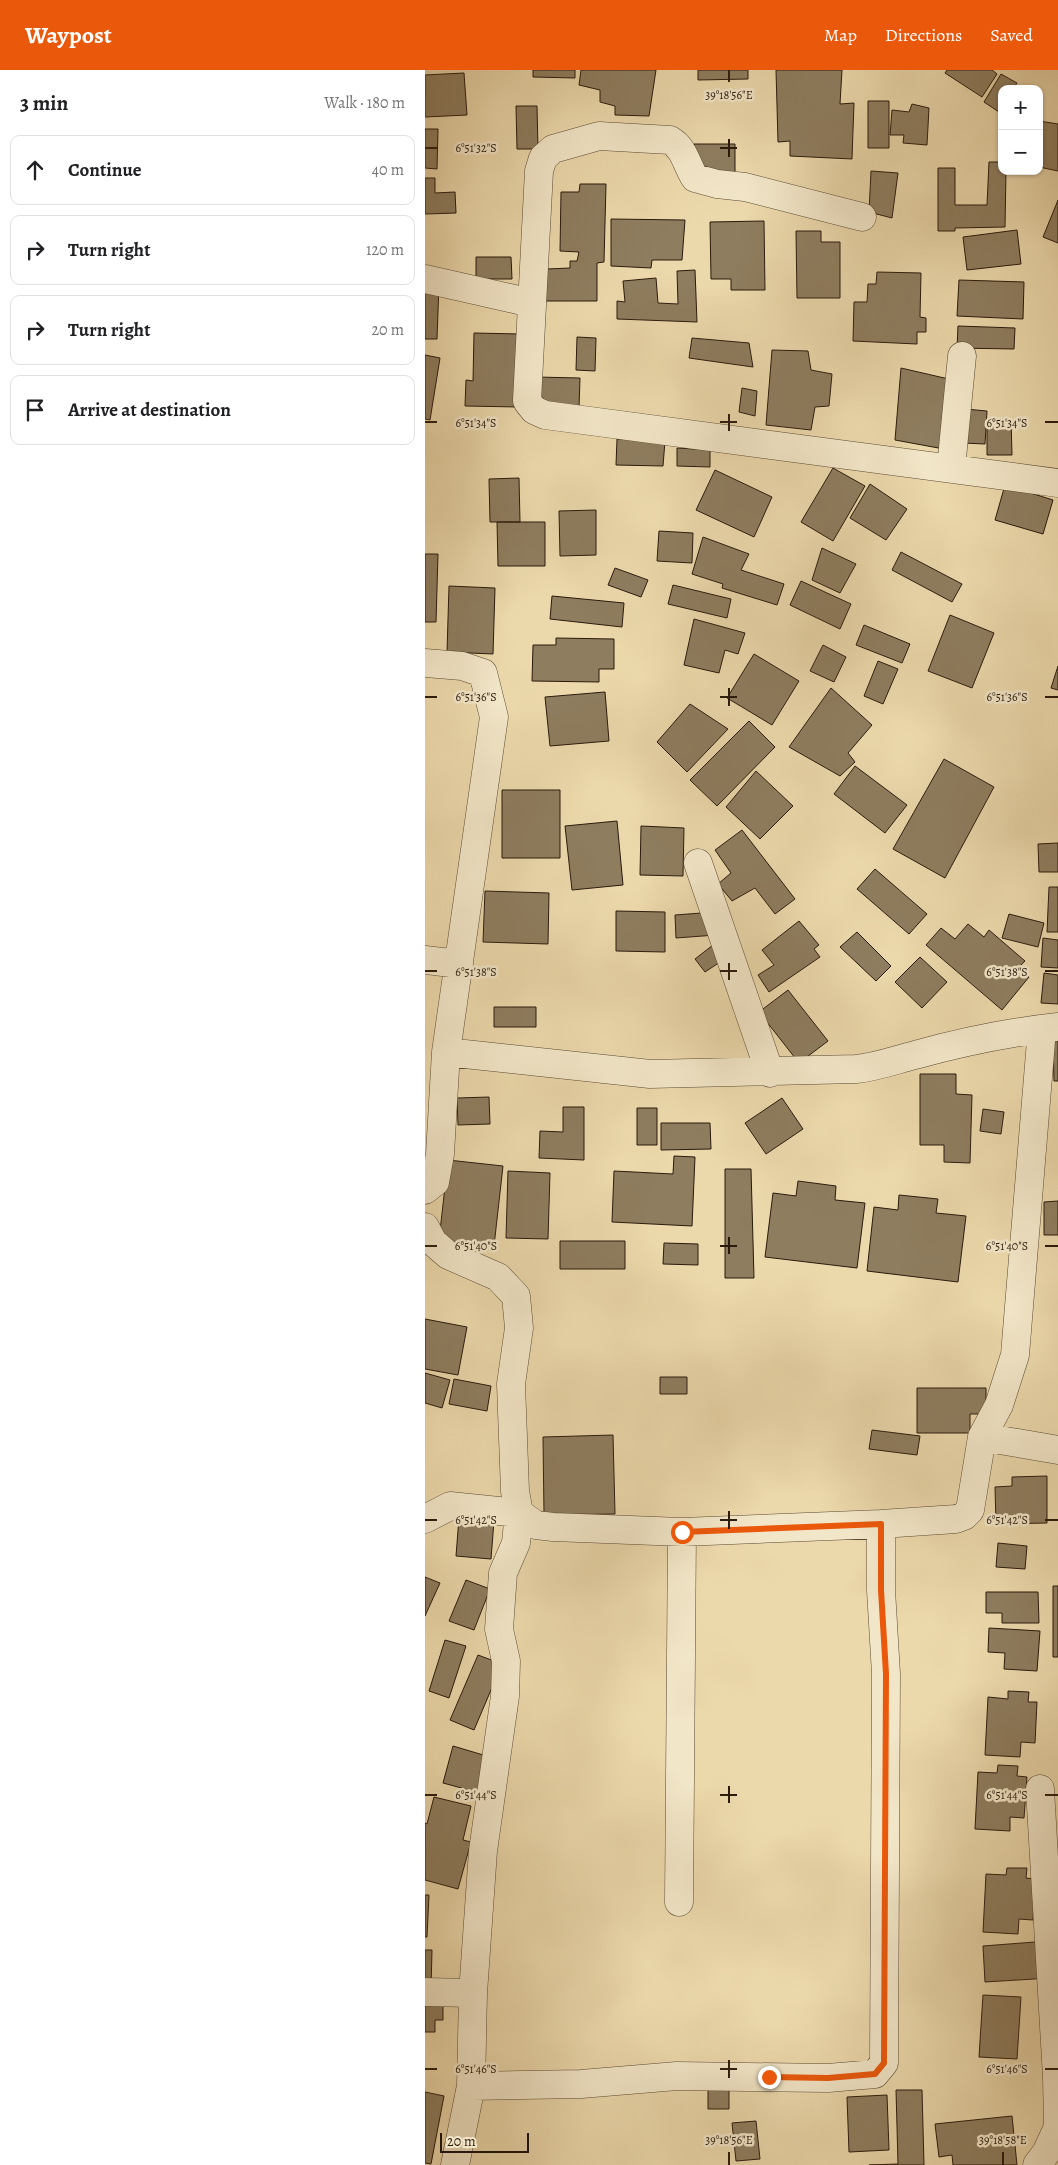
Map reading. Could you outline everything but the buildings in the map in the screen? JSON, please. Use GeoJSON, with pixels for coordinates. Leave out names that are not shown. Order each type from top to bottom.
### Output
{"type":"FeatureCollection","features":[{"type":"Feature","properties":{"kind":"street"},"geometry":{"type":"LineString","coordinates":[[862,217],[745,187],[717,184],[695,178],[688,167],[684,154],[670,140],[599,136],[553,149],[543,158],[539,171],[527,401],[534,410],[545,415],[1058,483]]}},
{"type":"Feature","properties":{"kind":"street"},"geometry":{"type":"LineString","coordinates":[[425,279],[532,303]]}},
{"type":"Feature","properties":{"kind":"street"},"geometry":{"type":"LineString","coordinates":[[951,468],[962,356]]}},
{"type":"Feature","properties":{"kind":"street"},"geometry":{"type":"LineString","coordinates":[[425,662],[462,666],[483,673],[494,717],[447,1052],[440,1154],[435,1182],[425,1190]]}},
{"type":"Feature","properties":{"kind":"street"},"geometry":{"type":"LineString","coordinates":[[698,863],[770,1073]]}},
{"type":"Feature","properties":{"kind":"street"},"geometry":{"type":"LineString","coordinates":[[425,960],[459,964]]}},
{"type":"Feature","properties":{"kind":"street"},"geometry":{"type":"LineString","coordinates":[[425,1519],[450,1506],[519,1513],[536,1525],[682,1532],[881,1524],[956,1519],[964,1516],[970,1510],[982,1437],[999,1405],[1015,1355],[1050,1028],[1012,1033],[915,1054],[877,1067],[770,1073],[650,1074],[447,1052]]}},
{"type":"Feature","properties":{"kind":"street"},"geometry":{"type":"LineString","coordinates":[[425,1227],[433,1242],[448,1254],[498,1277],[516,1296],[519,1328],[511,1384],[515,1491],[519,1513],[516,1543],[503,1573],[499,1629],[506,1660],[505,1696],[483,1851],[473,1993],[471,2086],[455,2165]]}},
{"type":"Feature","properties":{"kind":"street"},"geometry":{"type":"LineString","coordinates":[[982,1437],[1058,1450]]}},
{"type":"Feature","properties":{"kind":"street"},"geometry":{"type":"LineString","coordinates":[[471,2086],[581,2084],[677,2076],[828,2078],[875,2074],[884,2063],[886,1674],[881,1524]]}},
{"type":"Feature","properties":{"kind":"street"},"geometry":{"type":"LineString","coordinates":[[679,1902],[682,1532]]}},
{"type":"Feature","properties":{"kind":"street"},"geometry":{"type":"LineString","coordinates":[[1037,2165],[1046,2152],[1058,2127],[1057,2077],[1040,1790]]}},
{"type":"Feature","properties":{"kind":"street"},"geometry":{"type":"LineString","coordinates":[[425,1992],[473,1993]]}},
{"type":"Feature","properties":{"kind":"route"},"geometry":{"type":"LineString","coordinates":[[682,1532],[881,1524],[881,1590],[886,1674],[884,2063],[875,2074],[828,2078],[769,2077]]}}]}
